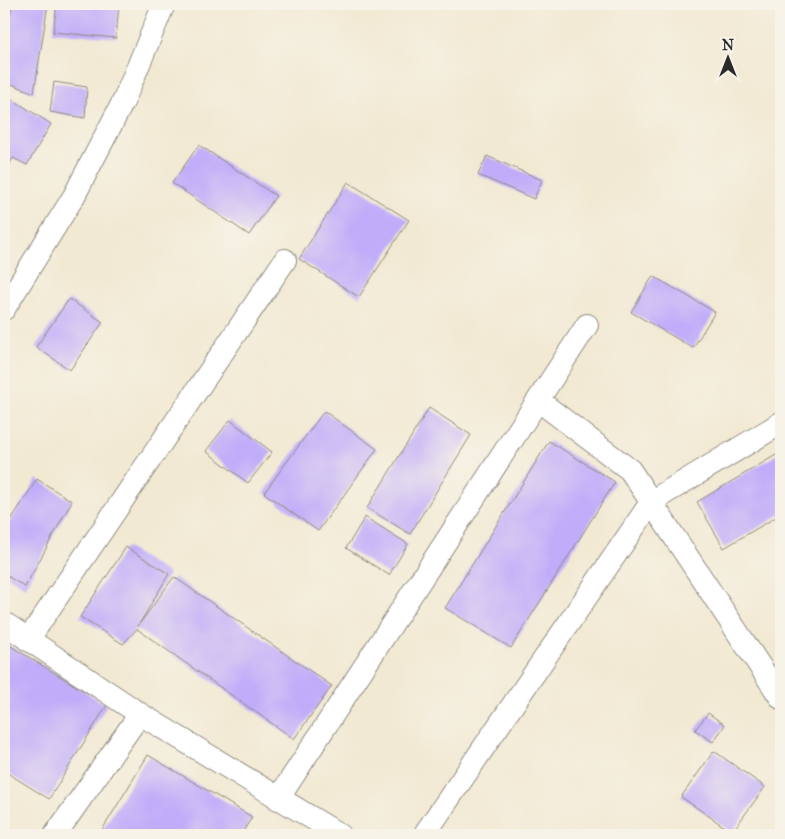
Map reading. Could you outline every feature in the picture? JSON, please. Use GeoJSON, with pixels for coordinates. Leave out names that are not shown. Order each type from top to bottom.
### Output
{"type":"FeatureCollection","features":[{"type":"Feature","properties":{"kind":"street"},"geometry":{"type":"LineString","coordinates":[[4,309],[74,196],[124,100],[164,4]]}},
{"type":"Feature","properties":{"kind":"street"},"geometry":{"type":"LineString","coordinates":[[28,640],[285,260]]}},
{"type":"Feature","properties":{"kind":"street"},"geometry":{"type":"LineString","coordinates":[[278,798],[587,326]]}},
{"type":"Feature","properties":{"kind":"street"},"geometry":{"type":"LineString","coordinates":[[539,401],[630,470],[781,698]]}},
{"type":"Feature","properties":{"kind":"street"},"geometry":{"type":"LineString","coordinates":[[424,835],[652,501],[781,423]]}},
{"type":"Feature","properties":{"kind":"street"},"geometry":{"type":"LineString","coordinates":[[4,623],[140,714],[340,835]]}},
{"type":"Feature","properties":{"kind":"street"},"geometry":{"type":"LineString","coordinates":[[54,835],[140,714]]}},
{"type":"Feature","properties":{"kind":"building"},"geometry":{"type":"Polygon","coordinates":[[[12,4],[48,4],[34,93],[4,81],[4,51],[12,4]]]}},
{"type":"Feature","properties":{"kind":"building"},"geometry":{"type":"Polygon","coordinates":[[[57,4],[119,4],[116,38],[53,32],[57,4]]]}},
{"type":"Feature","properties":{"kind":"building"},"geometry":{"type":"Polygon","coordinates":[[[54,82],[87,87],[85,118],[50,112],[54,82]]]}},
{"type":"Feature","properties":{"kind":"building"},"geometry":{"type":"Polygon","coordinates":[[[4,94],[51,124],[27,165],[13,158],[5,172],[4,171],[4,94]]]}},
{"type":"Feature","properties":{"kind":"building"},"geometry":{"type":"Polygon","coordinates":[[[199,145],[276,196],[249,235],[172,183],[199,145]]]}},
{"type":"Feature","properties":{"kind":"building"},"geometry":{"type":"Polygon","coordinates":[[[487,156],[542,180],[534,199],[478,175],[487,156]]]}},
{"type":"Feature","properties":{"kind":"building"},"geometry":{"type":"Polygon","coordinates":[[[348,182],[409,220],[359,297],[299,259],[348,182]]]}},
{"type":"Feature","properties":{"kind":"building"},"geometry":{"type":"Polygon","coordinates":[[[653,276],[715,312],[693,348],[631,312],[653,276]]]}},
{"type":"Feature","properties":{"kind":"building"},"geometry":{"type":"Polygon","coordinates":[[[69,299],[103,322],[70,370],[36,347],[69,299]]]}},
{"type":"Feature","properties":{"kind":"building"},"geometry":{"type":"Polygon","coordinates":[[[429,408],[471,435],[410,534],[367,508],[429,408]]]}},
{"type":"Feature","properties":{"kind":"building"},"geometry":{"type":"Polygon","coordinates":[[[324,411],[377,449],[318,531],[264,493],[324,411]]]}},
{"type":"Feature","properties":{"kind":"building"},"geometry":{"type":"Polygon","coordinates":[[[230,420],[272,452],[248,483],[206,451],[230,420]]]}},
{"type":"Feature","properties":{"kind":"building"},"geometry":{"type":"Polygon","coordinates":[[[549,441],[615,482],[511,648],[445,608],[549,441]]]}},
{"type":"Feature","properties":{"kind":"building"},"geometry":{"type":"Polygon","coordinates":[[[781,452],[781,514],[724,548],[697,502],[781,452]]]}},
{"type":"Feature","properties":{"kind":"building"},"geometry":{"type":"Polygon","coordinates":[[[37,479],[72,501],[25,587],[4,574],[4,531],[37,479]]]}},
{"type":"Feature","properties":{"kind":"building"},"geometry":{"type":"Polygon","coordinates":[[[365,517],[408,544],[389,575],[346,548],[365,517]]]}},
{"type":"Feature","properties":{"kind":"building"},"geometry":{"type":"Polygon","coordinates":[[[126,547],[169,574],[138,626],[174,577],[332,686],[294,739],[137,629],[123,644],[80,617],[126,547]]]}},
{"type":"Feature","properties":{"kind":"building"},"geometry":{"type":"Polygon","coordinates":[[[4,642],[107,705],[49,799],[4,771],[4,642]]]}},
{"type":"Feature","properties":{"kind":"building"},"geometry":{"type":"Polygon","coordinates":[[[708,713],[725,725],[713,742],[695,730],[708,713]]]}},
{"type":"Feature","properties":{"kind":"building"},"geometry":{"type":"Polygon","coordinates":[[[714,751],[765,787],[732,832],[681,797],[714,751]]]}},
{"type":"Feature","properties":{"kind":"building"},"geometry":{"type":"Polygon","coordinates":[[[148,755],[252,817],[241,835],[99,835],[148,755]]]}}]}
